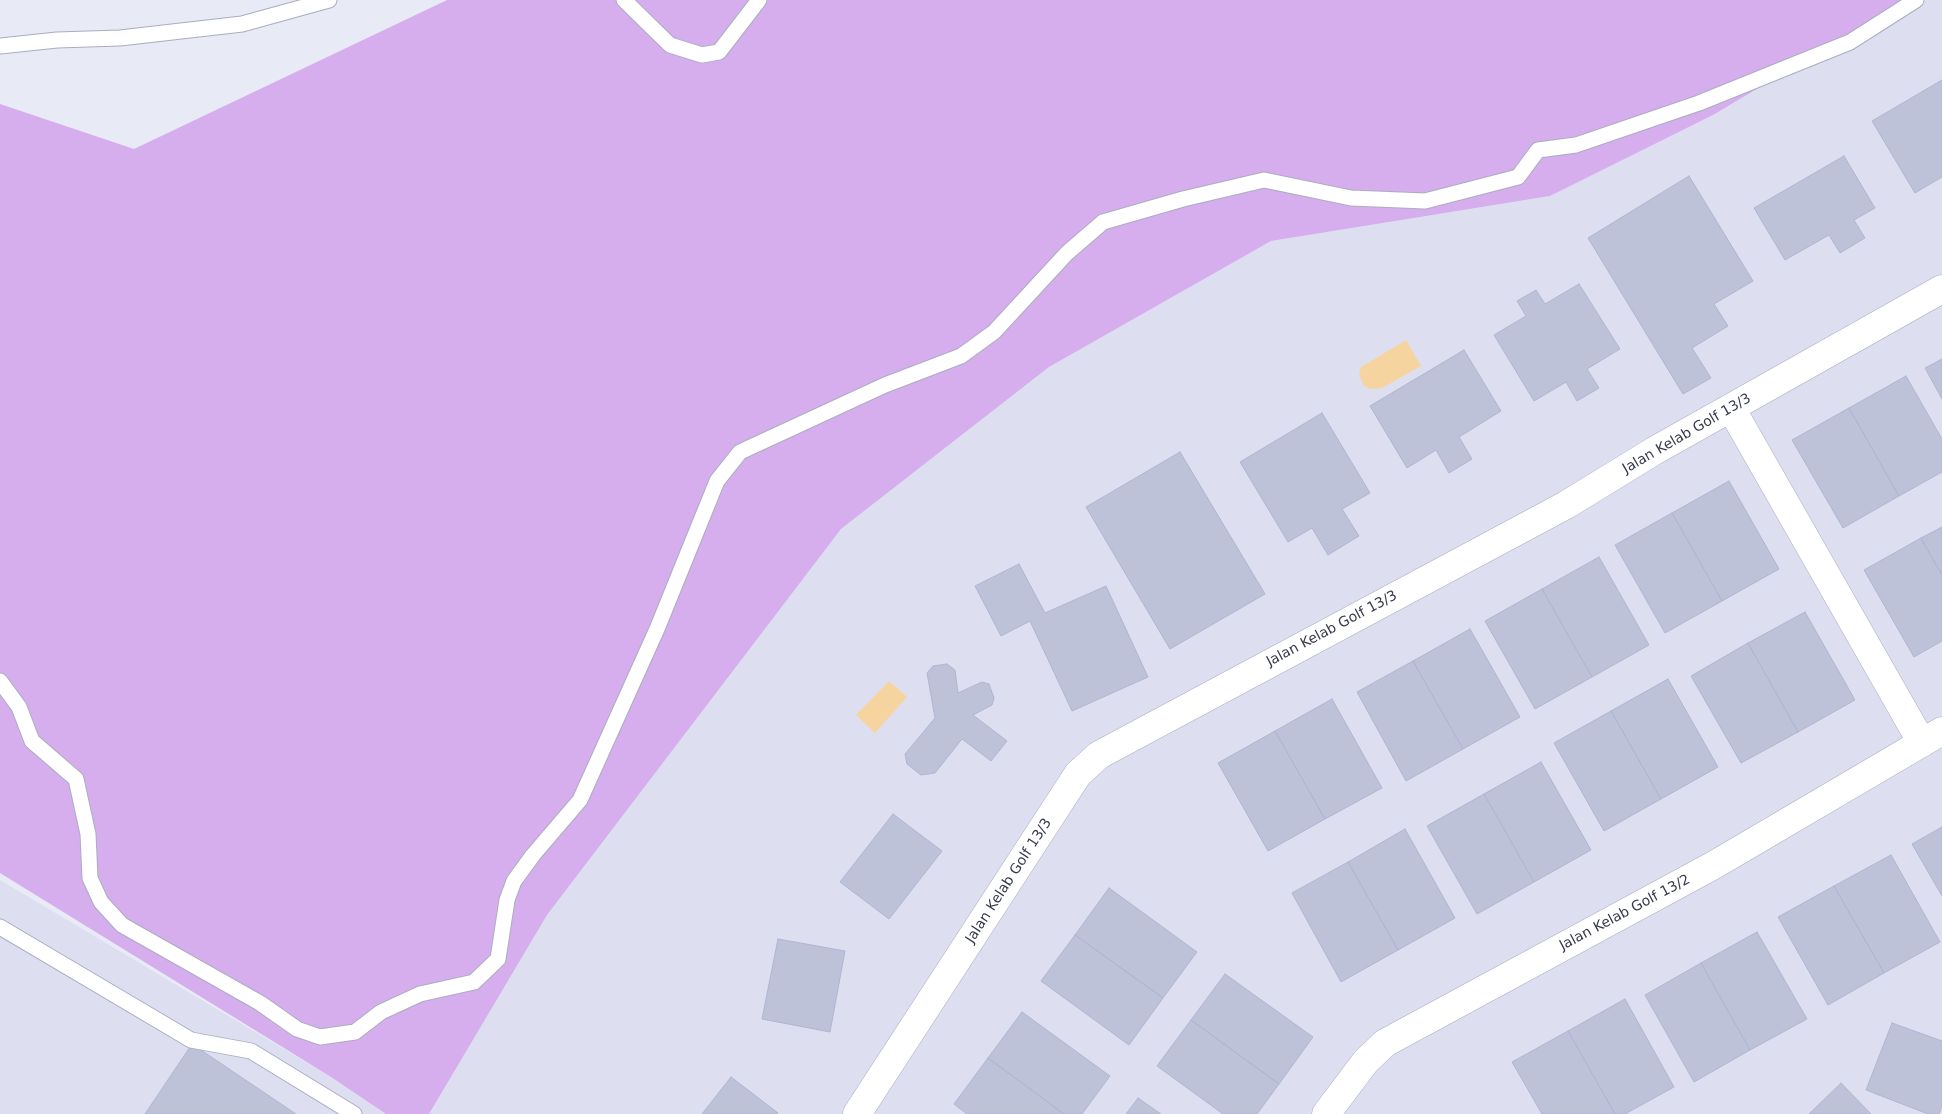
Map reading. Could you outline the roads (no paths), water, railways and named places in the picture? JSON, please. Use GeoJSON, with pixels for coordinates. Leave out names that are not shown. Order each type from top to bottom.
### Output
{"type":"FeatureCollection","features":[{"type":"Feature","properties":{"kind":"street","name":"Jalan Kelab Golf 13/3"},"geometry":{"type":"LineString","coordinates":[[857,1114],[1078,774],[1099,755],[1566,504],[1654,451],[1942,289]]}},
{"type":"Feature","properties":{"kind":"street"},"geometry":{"type":"LineString","coordinates":[[1731,408],[1932,737]]}},
{"type":"Feature","properties":{"kind":"street","name":"Jalan Kelab Golf 13/2"},"geometry":{"type":"LineString","coordinates":[[1326,1114],[1366,1061],[1386,1042],[1714,865],[1932,737]]}},
{"type":"Feature","properties":{"kind":"lane"},"geometry":{"type":"LineString","coordinates":[[0,46],[57,40],[120,38],[242,24],[329,0]]}},
{"type":"Feature","properties":{"kind":"lane"},"geometry":{"type":"LineString","coordinates":[[624,0],[670,46],[702,55],[718,52],[759,0]]}},
{"type":"Feature","properties":{"kind":"lane"},"geometry":{"type":"LineString","coordinates":[[0,681],[19,707],[32,741],[76,779],[88,834],[90,878],[101,902],[122,925],[260,1002],[297,1029],[320,1037],[354,1032],[381,1012],[420,994],[474,982],[498,959],[507,900],[514,881],[533,855],[580,800],[658,629],[717,481],[740,452],[885,386],[961,356],[994,332],[1067,254],[1103,222],[1183,199],[1264,180],[1351,198],[1425,201],[1518,177],[1538,150],[1576,145],[1708,100],[1850,42],[1916,0]]}},
{"type":"Feature","properties":{"kind":"lane"},"geometry":{"type":"LineString","coordinates":[[0,926],[191,1040],[251,1051],[354,1114]]}}]}
